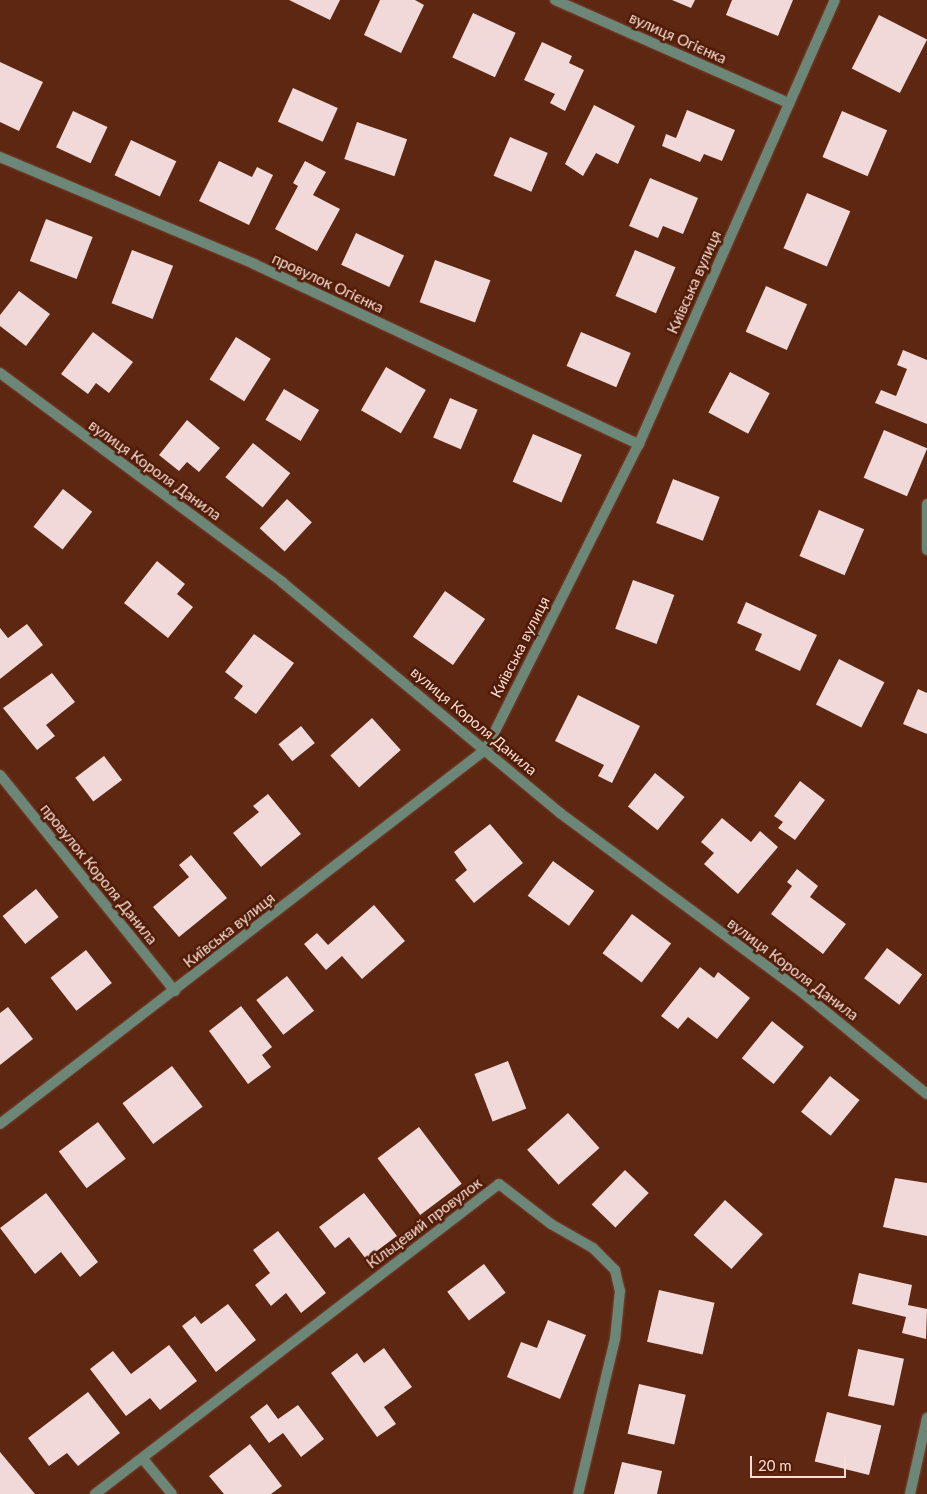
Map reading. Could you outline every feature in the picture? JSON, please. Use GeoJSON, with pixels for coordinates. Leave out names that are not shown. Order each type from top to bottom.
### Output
{"type":"FeatureCollection","features":[{"type":"Feature","properties":{"kind":"street","name":"вулиця Огієнка"},"geometry":{"type":"LineString","coordinates":[[555,0],[788,103]]}},
{"type":"Feature","properties":{"kind":"street","name":"Київська вулиця"},"geometry":{"type":"LineString","coordinates":[[0,1124],[175,991],[486,749],[639,444],[788,103],[836,0]]}},
{"type":"Feature","properties":{"kind":"street","name":"провулок Огієнка"},"geometry":{"type":"LineString","coordinates":[[0,157],[254,264],[639,444]]}},
{"type":"Feature","properties":{"kind":"street","name":"вулиця Короля Данила"},"geometry":{"type":"LineString","coordinates":[[0,374],[282,582],[486,749],[560,813],[803,993],[927,1094]]}},
{"type":"Feature","properties":{"kind":"street"},"geometry":{"type":"LineString","coordinates":[[927,504],[927,550]]}},
{"type":"Feature","properties":{"kind":"street","name":"провулок Короля Данила"},"geometry":{"type":"LineString","coordinates":[[0,775],[175,991]]}},
{"type":"Feature","properties":{"kind":"street","name":"Кільцевий провулок"},"geometry":{"type":"LineString","coordinates":[[95,1494],[499,1184],[551,1224],[592,1248],[615,1270],[620,1291],[615,1339],[578,1494]]}},
{"type":"Feature","properties":{"kind":"street"},"geometry":{"type":"LineString","coordinates":[[910,1494],[927,1418]]}},
{"type":"Feature","properties":{"kind":"street"},"geometry":{"type":"LineString","coordinates":[[143,1459],[172,1494]]}},
{"type":"Feature","properties":{"kind":"building"},"geometry":{"type":"Polygon","coordinates":[[[289,0],[340,0],[330,20],[289,0]]]}},
{"type":"Feature","properties":{"kind":"building"},"geometry":{"type":"Polygon","coordinates":[[[380,0],[415,0],[424,5],[401,53],[364,35],[380,0]]]}},
{"type":"Feature","properties":{"kind":"building"},"geometry":{"type":"Polygon","coordinates":[[[672,0],[695,0],[691,8],[672,0]]]}},
{"type":"Feature","properties":{"kind":"building"},"geometry":{"type":"Polygon","coordinates":[[[732,0],[793,0],[778,36],[726,15],[732,0]]]}},
{"type":"Feature","properties":{"kind":"building"},"geometry":{"type":"Polygon","coordinates":[[[473,13],[516,33],[495,77],[452,57],[473,13]]]}},
{"type":"Feature","properties":{"kind":"building"},"geometry":{"type":"Polygon","coordinates":[[[879,15],[927,39],[900,93],[852,68],[879,15]]]}},
{"type":"Feature","properties":{"kind":"building"},"geometry":{"type":"Polygon","coordinates":[[[542,42],[572,56],[569,63],[584,70],[565,111],[550,103],[555,94],[524,80],[542,42]]]}},
{"type":"Feature","properties":{"kind":"building"},"geometry":{"type":"Polygon","coordinates":[[[0,62],[43,82],[19,131],[0,122],[0,62]]]}},
{"type":"Feature","properties":{"kind":"building"},"geometry":{"type":"Polygon","coordinates":[[[293,88],[338,108],[323,142],[278,122],[293,88]]]}},
{"type":"Feature","properties":{"kind":"building"},"geometry":{"type":"Polygon","coordinates":[[[594,105],[635,126],[618,164],[596,153],[583,176],[565,164],[594,105]]]}},
{"type":"Feature","properties":{"kind":"building"},"geometry":{"type":"Polygon","coordinates":[[[687,110],[735,130],[722,161],[704,154],[700,162],[662,146],[666,134],[676,138],[687,110]]]}},
{"type":"Feature","properties":{"kind":"building"},"geometry":{"type":"Polygon","coordinates":[[[73,111],[107,127],[91,163],[56,147],[73,111]]]}},
{"type":"Feature","properties":{"kind":"building"},"geometry":{"type":"Polygon","coordinates":[[[842,111],[887,130],[868,176],[822,157],[842,111]]]}},
{"type":"Feature","properties":{"kind":"building"},"geometry":{"type":"Polygon","coordinates":[[[357,122],[407,139],[394,176],[344,159],[357,122]]]}},
{"type":"Feature","properties":{"kind":"building"},"geometry":{"type":"Polygon","coordinates":[[[510,137],[548,153],[531,192],[494,176],[510,137]]]}},
{"type":"Feature","properties":{"kind":"building"},"geometry":{"type":"Polygon","coordinates":[[[131,140],[176,161],[160,196],[115,175],[131,140]]]}},
{"type":"Feature","properties":{"kind":"building"},"geometry":{"type":"Polygon","coordinates":[[[219,161],[252,177],[257,167],[273,175],[249,225],[199,201],[219,161]]]}},
{"type":"Feature","properties":{"kind":"building"},"geometry":{"type":"Polygon","coordinates":[[[305,161],[326,172],[313,195],[340,209],[317,251],[275,229],[298,186],[293,183],[305,161]]]}},
{"type":"Feature","properties":{"kind":"building"},"geometry":{"type":"Polygon","coordinates":[[[650,178],[698,198],[683,234],[663,226],[658,238],[629,226],[650,178]]]}},
{"type":"Feature","properties":{"kind":"building"},"geometry":{"type":"Polygon","coordinates":[[[807,193],[850,211],[827,267],[784,248],[807,193]]]}},
{"type":"Feature","properties":{"kind":"building"},"geometry":{"type":"Polygon","coordinates":[[[46,219],[93,237],[77,279],[30,261],[46,219]]]}},
{"type":"Feature","properties":{"kind":"building"},"geometry":{"type":"Polygon","coordinates":[[[356,233],[404,255],[389,287],[341,265],[356,233]]]}},
{"type":"Feature","properties":{"kind":"building"},"geometry":{"type":"Polygon","coordinates":[[[132,250],[173,266],[153,319],[112,303],[132,250]]]}},
{"type":"Feature","properties":{"kind":"building"},"geometry":{"type":"Polygon","coordinates":[[[635,250],[676,267],[656,313],[615,296],[635,250]]]}},
{"type":"Feature","properties":{"kind":"building"},"geometry":{"type":"Polygon","coordinates":[[[435,260],[490,280],[475,322],[420,302],[435,260]]]}},
{"type":"Feature","properties":{"kind":"building"},"geometry":{"type":"Polygon","coordinates":[[[766,286],[807,304],[787,350],[746,332],[766,286]]]}},
{"type":"Feature","properties":{"kind":"building"},"geometry":{"type":"Polygon","coordinates":[[[19,291],[50,314],[26,346],[0,326],[0,315],[19,291]]]}},
{"type":"Feature","properties":{"kind":"building"},"geometry":{"type":"Polygon","coordinates":[[[93,332],[133,362],[109,393],[96,383],[88,394],[61,374],[93,332]]]}},
{"type":"Feature","properties":{"kind":"building"},"geometry":{"type":"Polygon","coordinates":[[[581,332],[631,353],[616,387],[567,366],[581,332]]]}},
{"type":"Feature","properties":{"kind":"building"},"geometry":{"type":"Polygon","coordinates":[[[236,337],[271,359],[244,401],[210,379],[236,337]]]}},
{"type":"Feature","properties":{"kind":"building"},"geometry":{"type":"Polygon","coordinates":[[[903,350],[927,360],[927,424],[875,403],[881,390],[896,396],[907,369],[897,365],[903,350]]]}},
{"type":"Feature","properties":{"kind":"building"},"geometry":{"type":"Polygon","coordinates":[[[386,367],[426,390],[401,433],[361,410],[386,367]]]}},
{"type":"Feature","properties":{"kind":"building"},"geometry":{"type":"Polygon","coordinates":[[[730,372],[770,393],[748,434],[708,413],[730,372]]]}},
{"type":"Feature","properties":{"kind":"building"},"geometry":{"type":"Polygon","coordinates":[[[284,389],[319,410],[301,441],[265,420],[284,389]]]}},
{"type":"Feature","properties":{"kind":"building"},"geometry":{"type":"Polygon","coordinates":[[[450,398],[478,410],[461,449],[433,438],[450,398]]]}},
{"type":"Feature","properties":{"kind":"building"},"geometry":{"type":"Polygon","coordinates":[[[187,420],[220,448],[199,472],[187,462],[179,471],[159,455],[187,420]]]}},
{"type":"Feature","properties":{"kind":"building"},"geometry":{"type":"Polygon","coordinates":[[[884,430],[927,448],[907,496],[864,478],[884,430]]]}},
{"type":"Feature","properties":{"kind":"building"},"geometry":{"type":"Polygon","coordinates":[[[533,434],[582,455],[561,503],[513,482],[533,434]]]}},
{"type":"Feature","properties":{"kind":"building"},"geometry":{"type":"Polygon","coordinates":[[[253,443],[290,473],[263,507],[225,477],[253,443]]]}},
{"type":"Feature","properties":{"kind":"building"},"geometry":{"type":"Polygon","coordinates":[[[673,479],[720,497],[703,541],[656,523],[673,479]]]}},
{"type":"Feature","properties":{"kind":"building"},"geometry":{"type":"Polygon","coordinates":[[[63,489],[92,512],[63,550],[33,527],[63,489]]]}},
{"type":"Feature","properties":{"kind":"building"},"geometry":{"type":"Polygon","coordinates":[[[287,499],[312,522],[285,551],[260,528],[287,499]]]}},
{"type":"Feature","properties":{"kind":"building"},"geometry":{"type":"Polygon","coordinates":[[[819,510],[864,529],[845,575],[799,556],[819,510]]]}},
{"type":"Feature","properties":{"kind":"building"},"geometry":{"type":"Polygon","coordinates":[[[157,561],[185,584],[177,594],[193,607],[168,638],[124,603],[157,561]]]}},
{"type":"Feature","properties":{"kind":"building"},"geometry":{"type":"Polygon","coordinates":[[[633,580],[674,595],[657,644],[615,629],[633,580]]]}},
{"type":"Feature","properties":{"kind":"building"},"geometry":{"type":"Polygon","coordinates":[[[445,591],[485,619],[453,665],[413,637],[445,591]]]}},
{"type":"Feature","properties":{"kind":"building"},"geometry":{"type":"Polygon","coordinates":[[[746,602],[817,635],[800,671],[755,650],[762,634],[737,623],[746,602]]]}},
{"type":"Feature","properties":{"kind":"building"},"geometry":{"type":"Polygon","coordinates":[[[27,624],[43,645],[0,679],[0,628],[8,638],[27,624]]]}},
{"type":"Feature","properties":{"kind":"building"},"geometry":{"type":"Polygon","coordinates":[[[254,634],[294,663],[256,714],[234,698],[243,686],[225,672],[254,634]]]}},
{"type":"Feature","properties":{"kind":"building"},"geometry":{"type":"Polygon","coordinates":[[[839,659],[884,682],[861,728],[816,704],[839,659]]]}},
{"type":"Feature","properties":{"kind":"building"},"geometry":{"type":"Polygon","coordinates":[[[52,673],[75,702],[46,725],[55,736],[37,750],[3,708],[52,673]]]}},
{"type":"Feature","properties":{"kind":"building"},"geometry":{"type":"Polygon","coordinates":[[[918,689],[927,693],[927,734],[903,724],[918,689]]]}},
{"type":"Feature","properties":{"kind":"building"},"geometry":{"type":"Polygon","coordinates":[[[578,695],[640,726],[612,783],[598,776],[604,765],[555,741],[578,695]]]}},
{"type":"Feature","properties":{"kind":"building"},"geometry":{"type":"Polygon","coordinates":[[[372,718],[401,750],[359,787],[330,755],[372,718]]]}},
{"type":"Feature","properties":{"kind":"building"},"geometry":{"type":"Polygon","coordinates":[[[301,726],[315,743],[292,761],[278,744],[301,726]]]}},
{"type":"Feature","properties":{"kind":"building"},"geometry":{"type":"Polygon","coordinates":[[[104,756],[122,780],[93,802],[75,778],[104,756]]]}},
{"type":"Feature","properties":{"kind":"building"},"geometry":{"type":"Polygon","coordinates":[[[655,773],[685,797],[657,830],[628,806],[655,773]]]}},
{"type":"Feature","properties":{"kind":"building"},"geometry":{"type":"Polygon","coordinates":[[[800,781],[825,800],[795,840],[778,828],[783,822],[774,816],[800,781]]]}},
{"type":"Feature","properties":{"kind":"building"},"geometry":{"type":"Polygon","coordinates":[[[268,794],[301,834],[261,867],[233,833],[259,812],[253,806],[268,794]]]}},
{"type":"Feature","properties":{"kind":"building"},"geometry":{"type":"Polygon","coordinates":[[[722,818],[751,842],[760,831],[778,847],[738,894],[704,864],[714,853],[701,842],[722,818]]]}},
{"type":"Feature","properties":{"kind":"building"},"geometry":{"type":"Polygon","coordinates":[[[490,824],[523,863],[474,903],[455,880],[467,870],[454,852],[490,824]]]}},
{"type":"Feature","properties":{"kind":"building"},"geometry":{"type":"Polygon","coordinates":[[[191,855],[227,898],[179,937],[153,907],[189,877],[179,865],[191,855]]]}},
{"type":"Feature","properties":{"kind":"building"},"geometry":{"type":"Polygon","coordinates":[[[553,861],[594,891],[569,926],[528,896],[553,861]]]}},
{"type":"Feature","properties":{"kind":"building"},"geometry":{"type":"Polygon","coordinates":[[[797,869],[818,886],[810,897],[846,924],[823,954],[771,914],[792,886],[787,882],[797,869]]]}},
{"type":"Feature","properties":{"kind":"building"},"geometry":{"type":"Polygon","coordinates":[[[36,889],[59,917],[25,944],[3,916],[36,889]]]}},
{"type":"Feature","properties":{"kind":"building"},"geometry":{"type":"Polygon","coordinates":[[[374,905],[405,941],[362,979],[342,956],[326,970],[304,944],[317,933],[328,945],[374,905]]]}},
{"type":"Feature","properties":{"kind":"building"},"geometry":{"type":"Polygon","coordinates":[[[632,914],[671,943],[642,983],[603,953],[632,914]]]}},
{"type":"Feature","properties":{"kind":"building"},"geometry":{"type":"Polygon","coordinates":[[[887,948],[922,974],[899,1005],[864,978],[887,948]]]}},
{"type":"Feature","properties":{"kind":"building"},"geometry":{"type":"Polygon","coordinates":[[[86,950],[112,983],[76,1011],[51,978],[86,950]]]}},
{"type":"Feature","properties":{"kind":"building"},"geometry":{"type":"Polygon","coordinates":[[[700,967],[714,978],[718,972],[750,998],[717,1039],[688,1017],[678,1029],[661,1016],[700,967]]]}},
{"type":"Feature","properties":{"kind":"building"},"geometry":{"type":"Polygon","coordinates":[[[287,976],[314,1011],[283,1035],[256,1000],[287,976]]]}},
{"type":"Feature","properties":{"kind":"building"},"geometry":{"type":"Polygon","coordinates":[[[241,1006],[272,1047],[262,1055],[271,1067],[248,1084],[209,1031],[241,1006]]]}},
{"type":"Feature","properties":{"kind":"building"},"geometry":{"type":"Polygon","coordinates":[[[8,1007],[33,1039],[0,1065],[0,1013],[8,1007]]]}},
{"type":"Feature","properties":{"kind":"building"},"geometry":{"type":"Polygon","coordinates":[[[772,1021],[804,1047],[774,1084],[742,1058],[772,1021]]]}},
{"type":"Feature","properties":{"kind":"building"},"geometry":{"type":"Polygon","coordinates":[[[508,1061],[526,1109],[493,1122],[474,1074],[508,1061]]]}},
{"type":"Feature","properties":{"kind":"building"},"geometry":{"type":"Polygon","coordinates":[[[172,1066],[203,1107],[153,1144],[122,1103],[172,1066]]]}},
{"type":"Feature","properties":{"kind":"building"},"geometry":{"type":"Polygon","coordinates":[[[830,1076],[860,1100],[831,1136],[801,1112],[830,1076]]]}},
{"type":"Feature","properties":{"kind":"building"},"geometry":{"type":"Polygon","coordinates":[[[568,1113],[599,1148],[559,1185],[527,1150],[568,1113]]]}},
{"type":"Feature","properties":{"kind":"building"},"geometry":{"type":"Polygon","coordinates":[[[98,1122],[126,1159],[87,1188],[59,1151],[98,1122]]]}},
{"type":"Feature","properties":{"kind":"building"},"geometry":{"type":"Polygon","coordinates":[[[419,1127],[462,1184],[420,1215],[377,1158],[419,1127]]]}},
{"type":"Feature","properties":{"kind":"building"},"geometry":{"type":"Polygon","coordinates":[[[625,1170],[649,1193],[615,1227],[592,1205],[625,1170]]]}},
{"type":"Feature","properties":{"kind":"building"},"geometry":{"type":"Polygon","coordinates":[[[895,1178],[927,1183],[927,1236],[883,1227],[895,1178]]]}},
{"type":"Feature","properties":{"kind":"building"},"geometry":{"type":"Polygon","coordinates":[[[46,1193],[98,1262],[80,1277],[61,1252],[35,1274],[0,1228],[46,1193]]]}},
{"type":"Feature","properties":{"kind":"building"},"geometry":{"type":"Polygon","coordinates":[[[364,1193],[397,1236],[366,1259],[349,1237],[335,1248],[319,1227],[364,1193]]]}},
{"type":"Feature","properties":{"kind":"building"},"geometry":{"type":"Polygon","coordinates":[[[725,1200],[763,1234],[731,1269],[694,1235],[725,1200]]]}},
{"type":"Feature","properties":{"kind":"building"},"geometry":{"type":"Polygon","coordinates":[[[278,1231],[326,1293],[301,1313],[286,1293],[271,1306],[255,1285],[270,1273],[253,1250],[278,1231]]]}},
{"type":"Feature","properties":{"kind":"building"},"geometry":{"type":"Polygon","coordinates":[[[484,1264],[506,1293],[469,1320],[447,1292],[484,1264]]]}},
{"type":"Feature","properties":{"kind":"building"},"geometry":{"type":"Polygon","coordinates":[[[859,1273],[912,1285],[908,1305],[927,1309],[926,1339],[902,1333],[906,1317],[852,1304],[859,1273]]]}},
{"type":"Feature","properties":{"kind":"building"},"geometry":{"type":"Polygon","coordinates":[[[659,1290],[715,1303],[703,1354],[647,1342],[659,1290]]]}},
{"type":"Feature","properties":{"kind":"building"},"geometry":{"type":"Polygon","coordinates":[[[228,1304],[256,1340],[216,1372],[182,1326],[195,1316],[201,1324],[228,1304]]]}},
{"type":"Feature","properties":{"kind":"building"},"geometry":{"type":"Polygon","coordinates":[[[548,1320],[586,1335],[560,1399],[507,1377],[521,1342],[537,1348],[548,1320]]]}},
{"type":"Feature","properties":{"kind":"building"},"geometry":{"type":"Polygon","coordinates":[[[169,1345],[197,1381],[160,1410],[150,1398],[126,1416],[90,1369],[113,1351],[131,1374],[169,1345]]]}},
{"type":"Feature","properties":{"kind":"building"},"geometry":{"type":"Polygon","coordinates":[[[384,1348],[412,1387],[384,1407],[396,1424],[377,1437],[331,1373],[357,1353],[364,1363],[384,1348]]]}},
{"type":"Feature","properties":{"kind":"building"},"geometry":{"type":"Polygon","coordinates":[[[858,1349],[904,1359],[894,1406],[848,1396],[858,1349]]]}},
{"type":"Feature","properties":{"kind":"building"},"geometry":{"type":"Polygon","coordinates":[[[639,1384],[686,1395],[674,1444],[628,1434],[639,1384]]]}},
{"type":"Feature","properties":{"kind":"building"},"geometry":{"type":"Polygon","coordinates":[[[88,1392],[120,1433],[78,1466],[67,1453],[49,1466],[28,1438],[88,1392]]]}},
{"type":"Feature","properties":{"kind":"building"},"geometry":{"type":"Polygon","coordinates":[[[267,1404],[278,1419],[298,1405],[324,1439],[301,1457],[283,1433],[269,1443],[250,1417],[267,1404]]]}},
{"type":"Feature","properties":{"kind":"building"},"geometry":{"type":"Polygon","coordinates":[[[827,1412],[881,1426],[869,1475],[815,1461],[827,1412]]]}},
{"type":"Feature","properties":{"kind":"building"},"geometry":{"type":"Polygon","coordinates":[[[250,1444],[282,1486],[271,1494],[224,1494],[209,1476],[250,1444]]]}},
{"type":"Feature","properties":{"kind":"building"},"geometry":{"type":"Polygon","coordinates":[[[0,1452],[35,1494],[0,1494],[0,1452]]]}},
{"type":"Feature","properties":{"kind":"building"},"geometry":{"type":"Polygon","coordinates":[[[622,1462],[662,1471],[657,1494],[614,1494],[622,1462]]]}}]}
